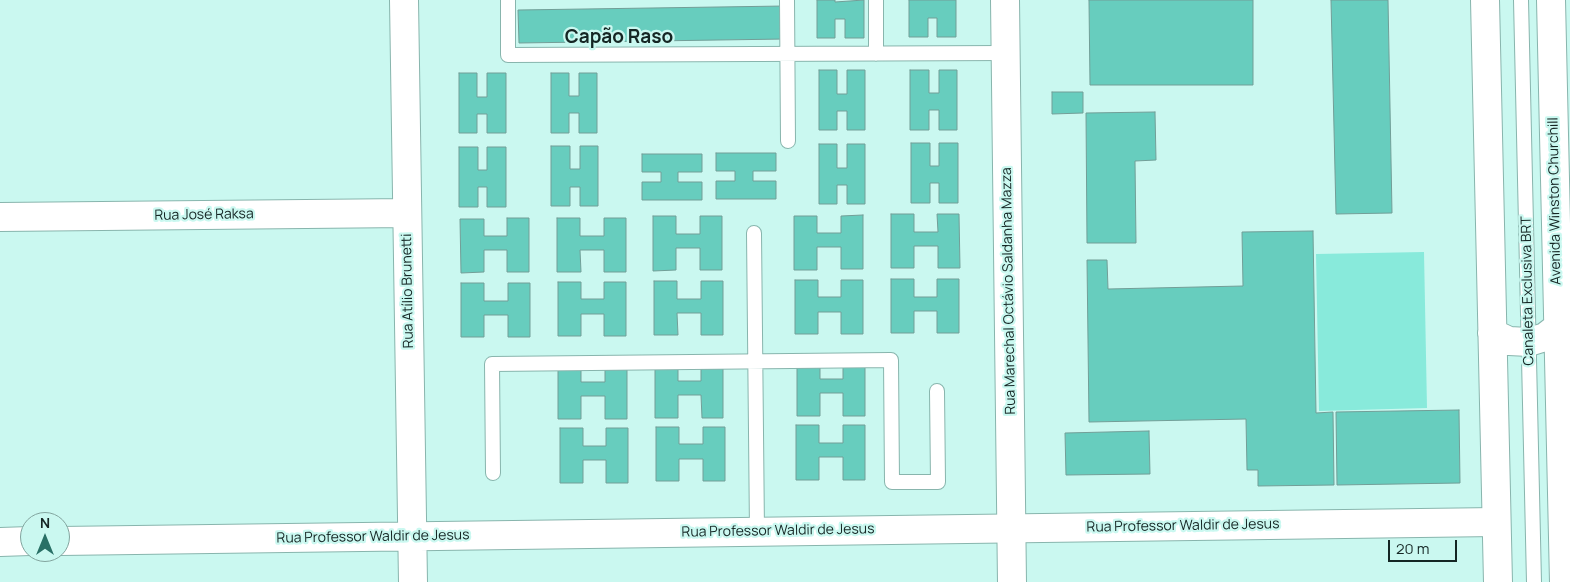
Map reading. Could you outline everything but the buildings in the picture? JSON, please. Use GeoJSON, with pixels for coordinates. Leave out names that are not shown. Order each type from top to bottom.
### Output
{"type":"FeatureCollection","features":[{"type":"Feature","properties":{"kind":"street","name":"Rua Atílio Brunetti"},"geometry":{"type":"LineString","coordinates":[[404,0],[412,582]]}},
{"type":"Feature","properties":{"kind":"street","name":"Rua Marechal Octávio Saldanha Mazza"},"geometry":{"type":"LineString","coordinates":[[1005,0],[1012,582]]}},
{"type":"Feature","properties":{"kind":"street"},"geometry":{"type":"LineString","coordinates":[[1484,0],[1498,582]]}},
{"type":"Feature","properties":{"kind":"street","name":"Avenida Winston Churchill"},"geometry":{"type":"LineString","coordinates":[[1551,0],[1563,214],[1558,327],[1564,582]]}},
{"type":"Feature","properties":{"kind":"street","name":"Rua José Raksa"},"geometry":{"type":"LineString","coordinates":[[0,217],[407,213]]}},
{"type":"Feature","properties":{"kind":"street"},"geometry":{"type":"LineString","coordinates":[[1492,333],[1510,341],[1529,342],[1544,337],[1558,327]]}},
{"type":"Feature","properties":{"kind":"street","name":"Rua Professor Waldir de Jesus"},"geometry":{"type":"LineString","coordinates":[[70,541],[1496,522]]}},
{"type":"Feature","properties":{"kind":"street"},"geometry":{"type":"LineString","coordinates":[[0,542],[20,541]]}},
{"type":"Feature","properties":{"kind":"lane"},"geometry":{"type":"LineString","coordinates":[[508,0],[508,55],[1006,53]]}},
{"type":"Feature","properties":{"kind":"lane"},"geometry":{"type":"LineString","coordinates":[[787,0],[788,141]]}},
{"type":"Feature","properties":{"kind":"lane"},"geometry":{"type":"LineString","coordinates":[[876,0],[876,54]]}},
{"type":"Feature","properties":{"kind":"lane","name":"Canaleta Exclusiva BRT"},"geometry":{"type":"LineString","coordinates":[[1521,0],[1534,582]]}},
{"type":"Feature","properties":{"kind":"lane"},"geometry":{"type":"LineString","coordinates":[[754,234],[757,532]]}},
{"type":"Feature","properties":{"kind":"lane"},"geometry":{"type":"LineString","coordinates":[[493,474],[492,364],[891,360],[892,482],[938,482],[937,391]]}},
{"type":"Feature","properties":{"kind":"green space"},"geometry":{"type":"Polygon","coordinates":[[[1424,252],[1427,408],[1319,411],[1316,254],[1424,252]]]}},
{"type":"Feature","properties":{"kind":"district","name":"Capão Raso"},"geometry":{"type":"Point","coordinates":[619,38]}}]}
